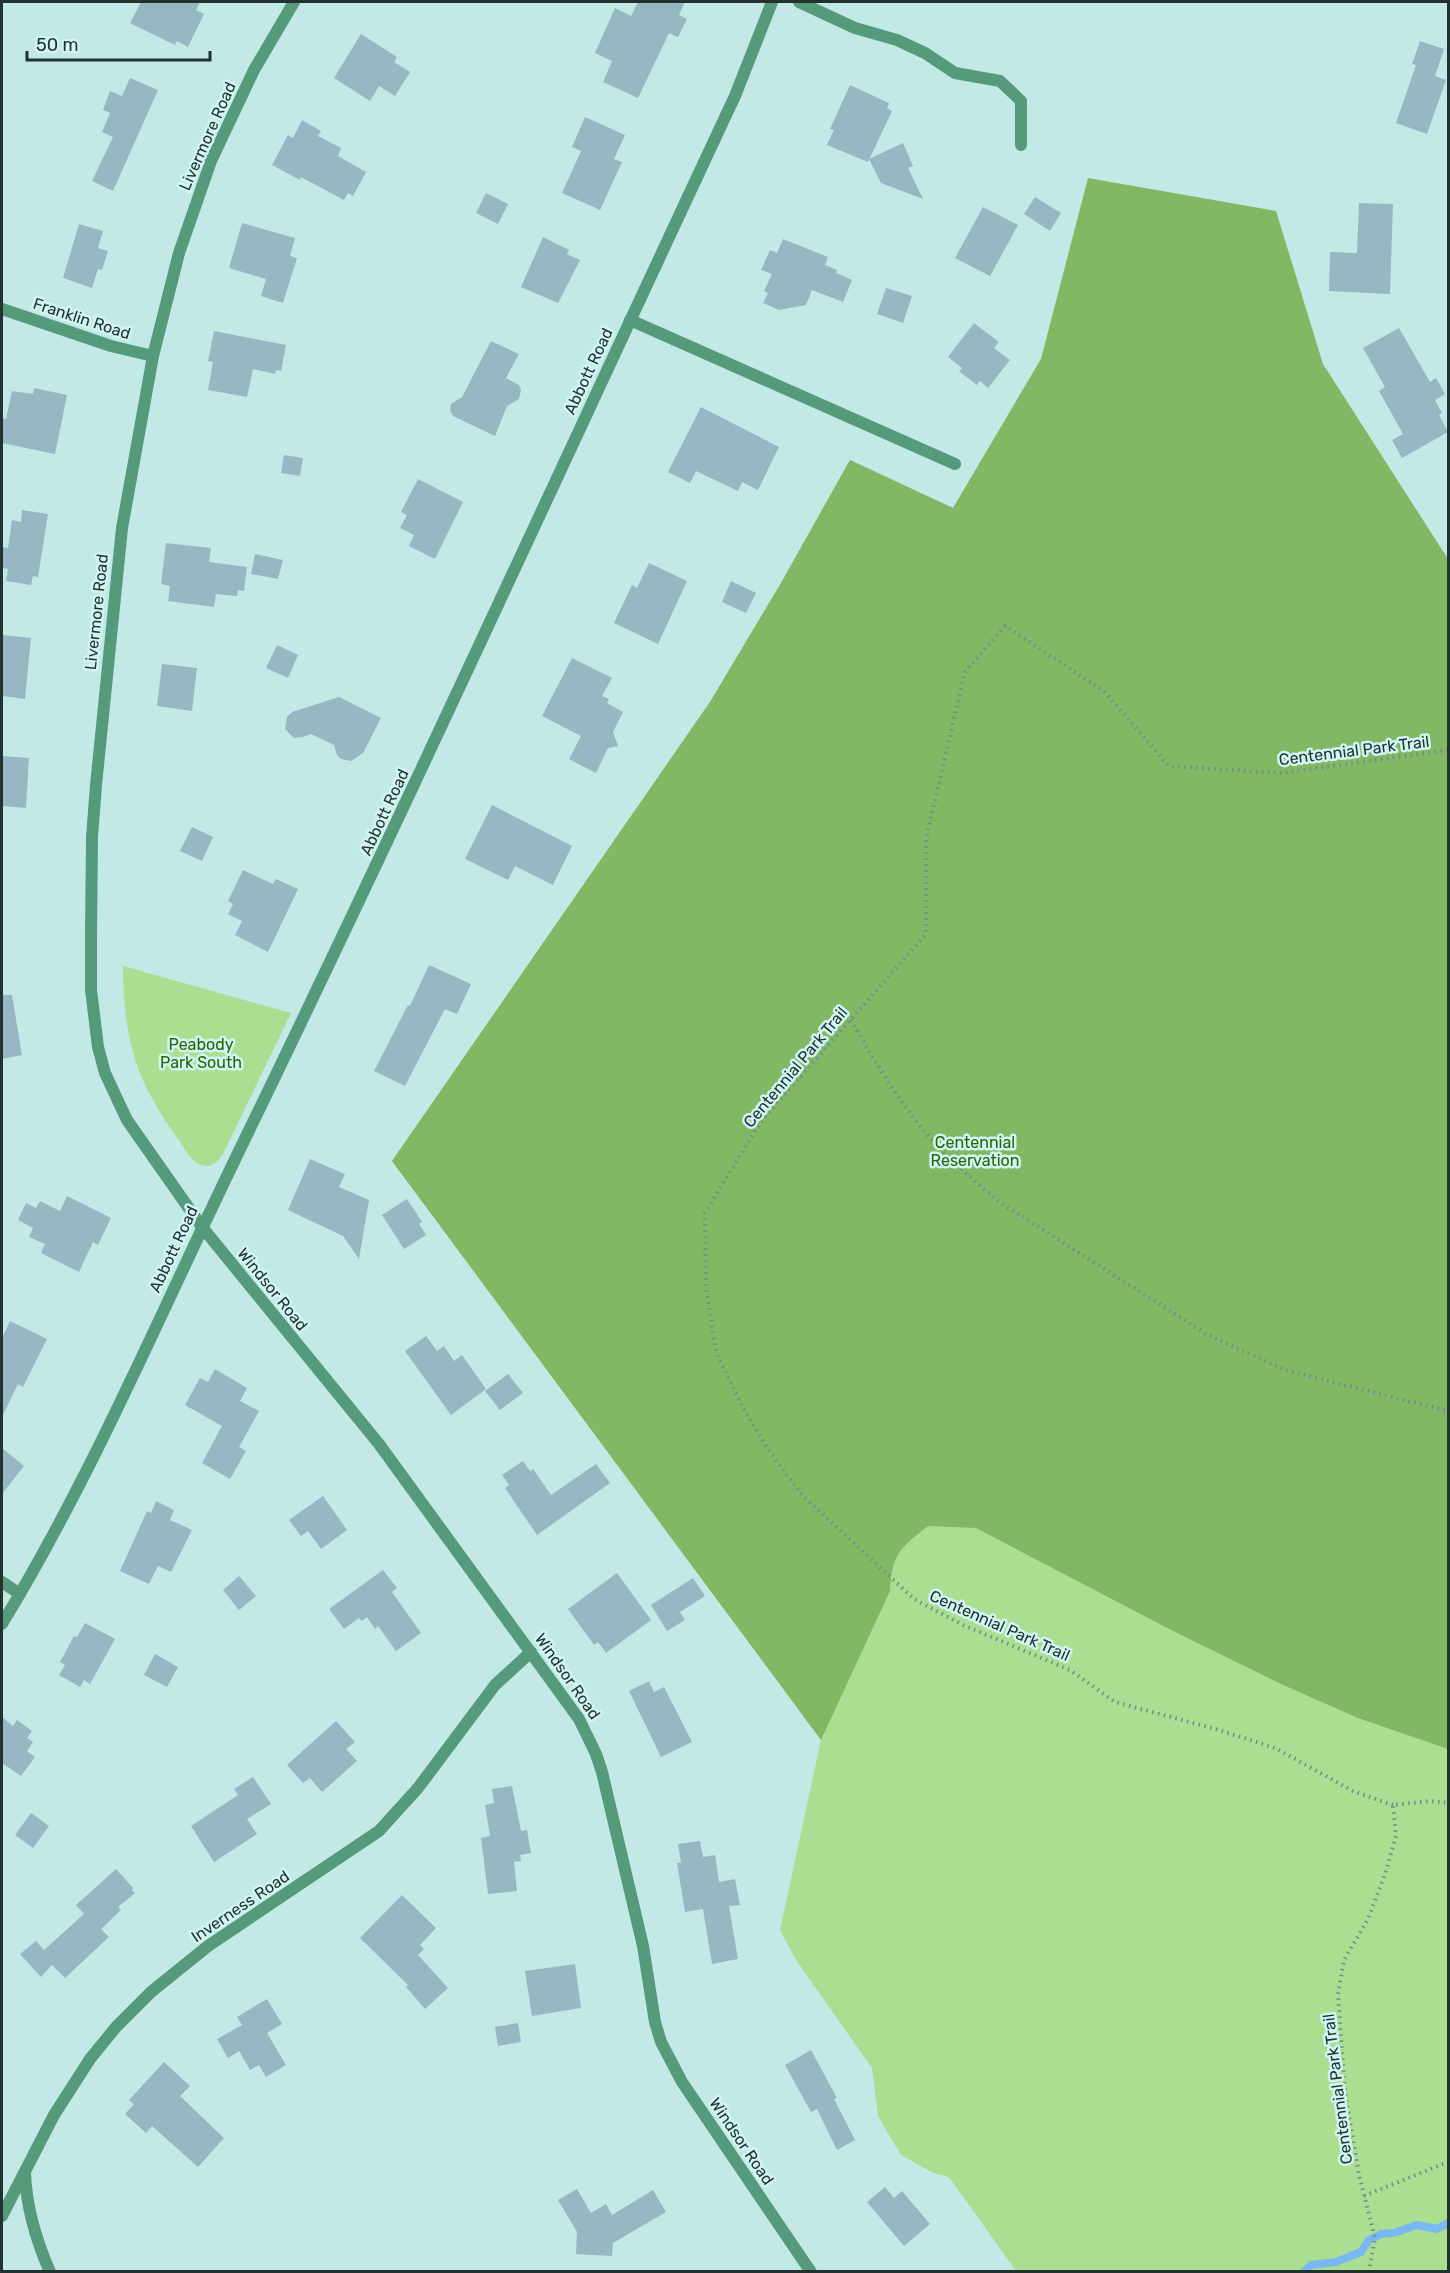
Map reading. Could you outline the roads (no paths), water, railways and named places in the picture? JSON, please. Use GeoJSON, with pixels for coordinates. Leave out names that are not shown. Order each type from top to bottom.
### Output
{"type":"FeatureCollection","features":[{"type":"Feature","properties":{"kind":"street","name":"Livermore Road"},"geometry":{"type":"LineString","coordinates":[[202,1227],[127,1120],[105,1073],[98,1047],[92,990],[92,837],[122,528],[153,356],[178,253],[211,162],[254,70],[292,2]]}},
{"type":"Feature","properties":{"kind":"street","name":"Abbott Road"},"geometry":{"type":"LineString","coordinates":[[2,1624],[87,1471],[366,888],[735,96],[772,2]]}},
{"type":"Feature","properties":{"kind":"street"},"geometry":{"type":"LineString","coordinates":[[799,2],[855,28],[897,40],[925,53],[955,73],[1000,81],[1021,101],[1021,145]]}},
{"type":"Feature","properties":{"kind":"street","name":"Franklin Road"},"geometry":{"type":"LineString","coordinates":[[2,309],[111,346],[153,356]]}},
{"type":"Feature","properties":{"kind":"street"},"geometry":{"type":"LineString","coordinates":[[630,320],[955,464]]}},
{"type":"Feature","properties":{"kind":"street","name":"Windsor Road"},"geometry":{"type":"LineString","coordinates":[[202,1227],[379,1444],[579,1719],[596,1754],[643,1946],[655,2022],[670,2062],[811,2271]]}},
{"type":"Feature","properties":{"kind":"street"},"geometry":{"type":"LineString","coordinates":[[2,1582],[20,1594]]}},
{"type":"Feature","properties":{"kind":"street","name":"Inverness Road"},"geometry":{"type":"LineString","coordinates":[[2,2216],[54,2115],[103,2042],[132,2010],[170,1976],[222,1936],[379,1831],[418,1788],[495,1684],[531,1652]]}},
{"type":"Feature","properties":{"kind":"street"},"geometry":{"type":"LineString","coordinates":[[25,2168],[32,2219],[50,2271]]}},
{"type":"Feature","properties":{"kind":"waterway"},"geometry":{"type":"LineString","coordinates":[[1304,2272],[1311,2265],[1336,2262],[1361,2252],[1369,2240],[1381,2234],[1394,2233],[1417,2225],[1437,2229],[1448,2223]]}},
{"type":"Feature","properties":{"kind":"park label","name":"Peabody Park South"},"geometry":{"type":"Point","coordinates":[201,1053]}},
{"type":"Feature","properties":{"kind":"park label","name":"Centennial Reservation"},"geometry":{"type":"Point","coordinates":[975,1151]}}]}
